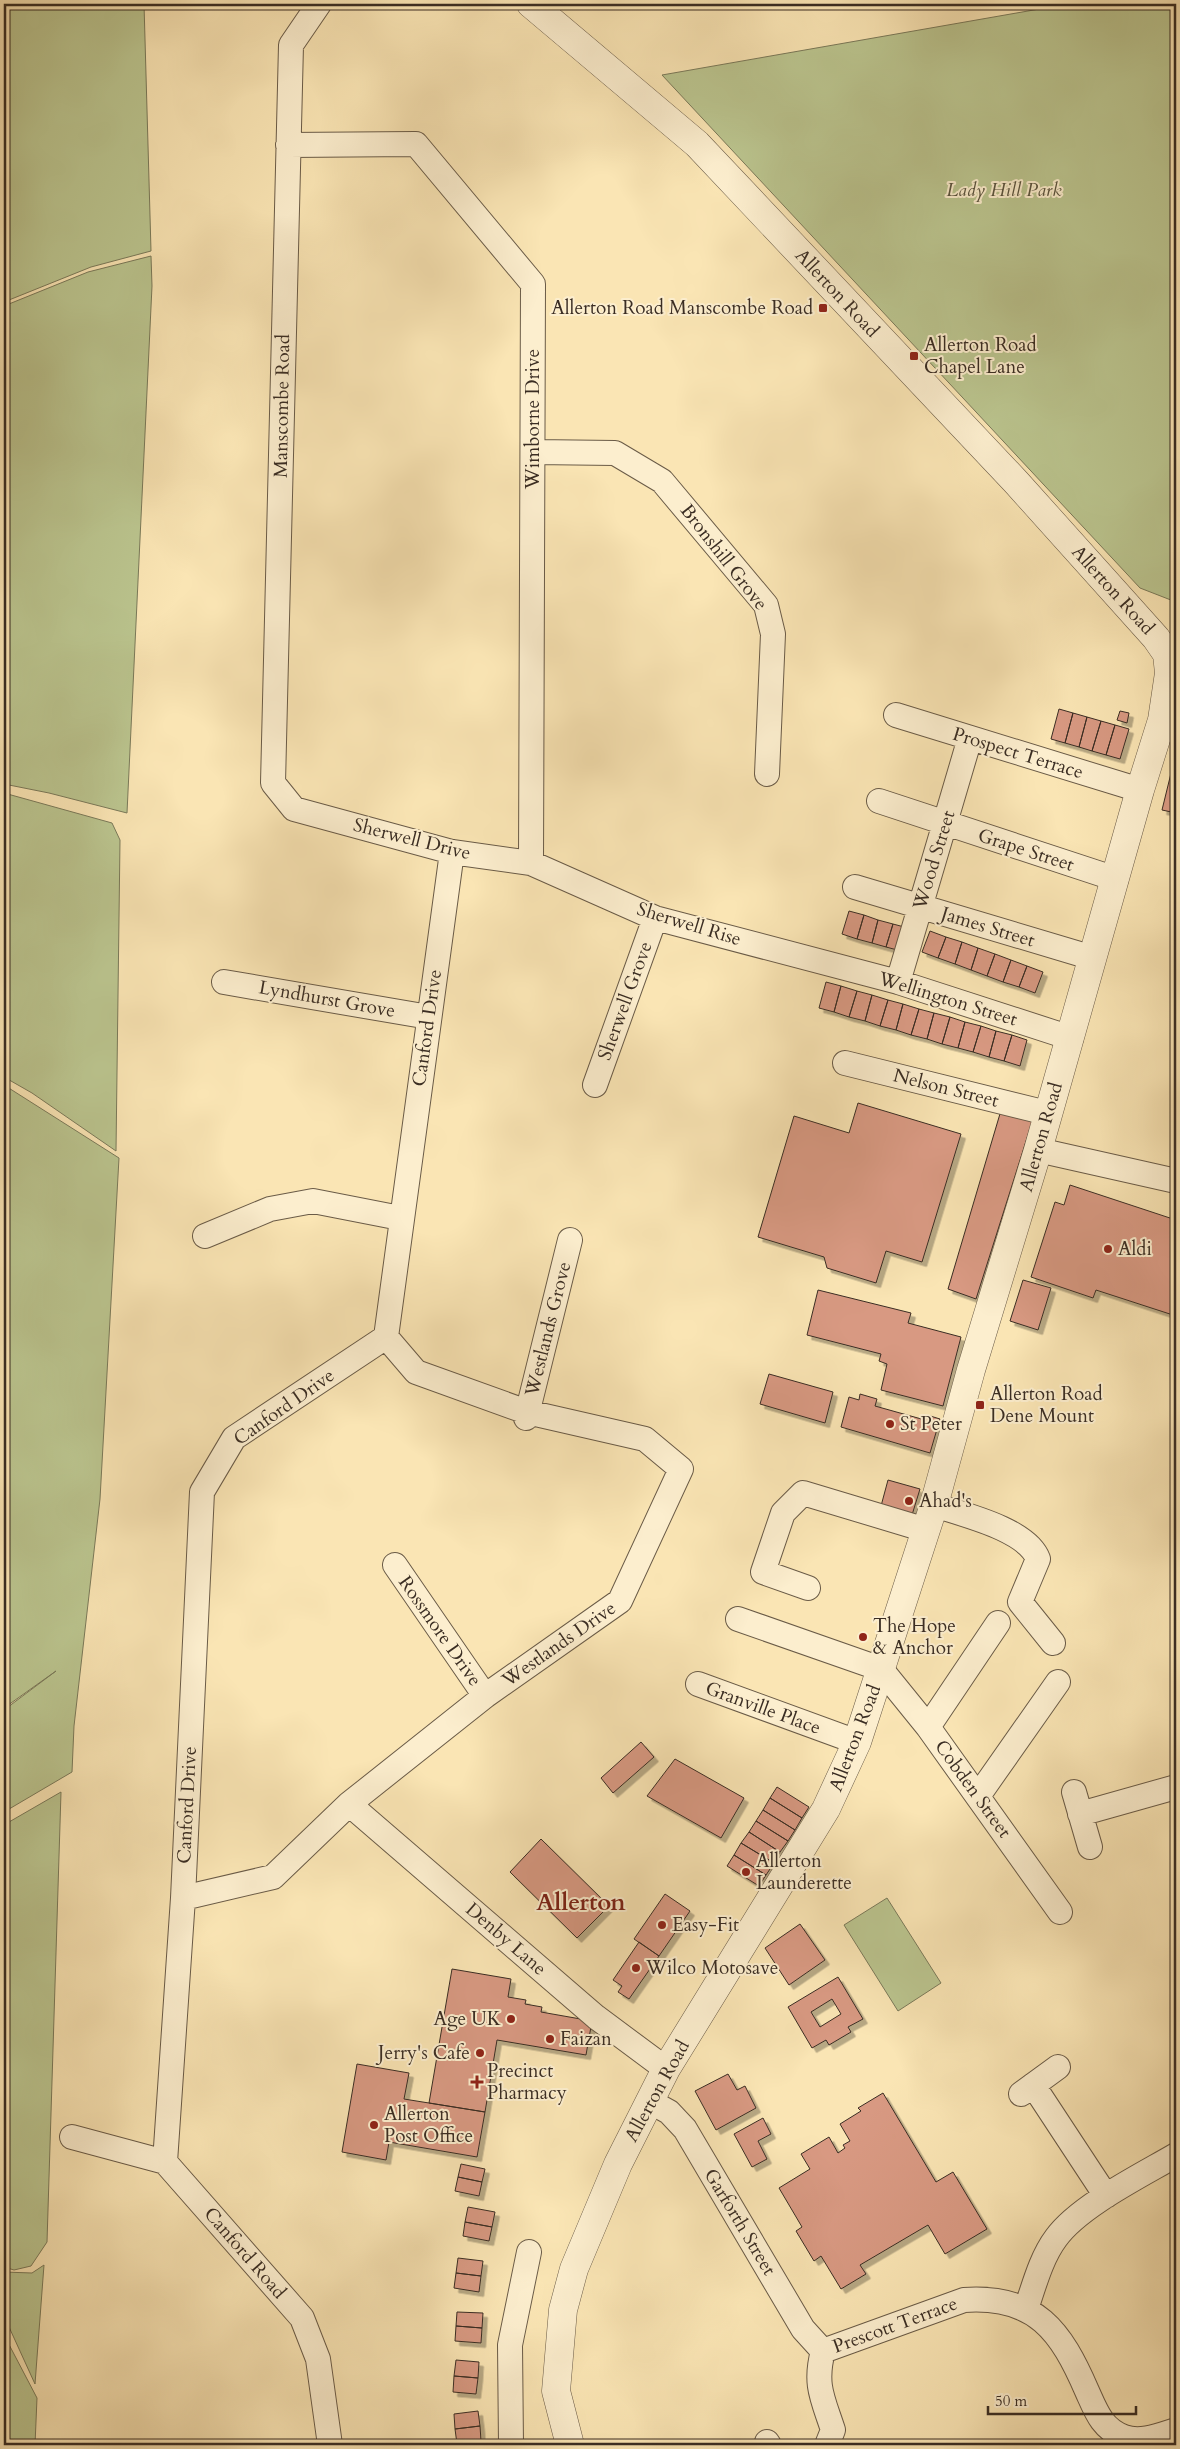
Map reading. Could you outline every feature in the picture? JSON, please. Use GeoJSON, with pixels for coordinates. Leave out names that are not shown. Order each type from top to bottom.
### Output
{"type":"FeatureCollection","features":[{"type":"Feature","properties":{"kind":"street","name":"Manscombe Road"},"geometry":{"type":"LineString","coordinates":[[294,809],[273,783],[291,45],[319,4]]}},
{"type":"Feature","properties":{"kind":"street","name":"Allerton Road"},"geometry":{"type":"LineString","coordinates":[[530,4],[697,144],[1016,482],[1156,638],[1172,652],[1169,673],[1172,689],[1140,790],[1071,1038],[971,1370],[930,1517],[857,1742],[826,1809],[666,2069],[618,2164],[578,2260],[563,2310],[556,2391],[570,2445]]}},
{"type":"Feature","properties":{"kind":"street","name":"Wimborne Drive"},"geometry":{"type":"LineString","coordinates":[[288,146],[416,144],[532,284],[534,452],[531,863]]}},
{"type":"Feature","properties":{"kind":"street","name":"Bronshill Grove"},"geometry":{"type":"LineString","coordinates":[[534,452],[615,453],[662,481],[766,606],[773,634],[767,774]]}},
{"type":"Feature","properties":{"kind":"street","name":"Prospect Terrace"},"geometry":{"type":"LineString","coordinates":[[896,715],[1140,790]]}},
{"type":"Feature","properties":{"kind":"street","name":"Wood Street"},"geometry":{"type":"LineString","coordinates":[[898,982],[970,738]]}},
{"type":"Feature","properties":{"kind":"street","name":"Grape Street"},"geometry":{"type":"LineString","coordinates":[[879,801],[1116,880]]}},
{"type":"Feature","properties":{"kind":"street","name":"Sherwell Drive"},"geometry":{"type":"LineString","coordinates":[[294,809],[452,852],[531,863]]}},
{"type":"Feature","properties":{"kind":"street","name":"Canford Drive"},"geometry":{"type":"LineString","coordinates":[[165,2162],[183,1898],[202,1492],[234,1438],[386,1337],[400,1218],[452,852]]}},
{"type":"Feature","properties":{"kind":"street","name":"Sherwell Rise"},"geometry":{"type":"LineString","coordinates":[[531,863],[655,918],[824,962]]}},
{"type":"Feature","properties":{"kind":"street","name":"James Street"},"geometry":{"type":"LineString","coordinates":[[855,886],[1093,958]]}},
{"type":"Feature","properties":{"kind":"street","name":"Sherwell Grove"},"geometry":{"type":"LineString","coordinates":[[595,1085],[655,918]]}},
{"type":"Feature","properties":{"kind":"street","name":"Wellington Street"},"geometry":{"type":"LineString","coordinates":[[824,962],[898,982],[1071,1038]]}},
{"type":"Feature","properties":{"kind":"street","name":"Lyndhurst Grove"},"geometry":{"type":"LineString","coordinates":[[224,982],[429,1017]]}},
{"type":"Feature","properties":{"kind":"street","name":"Nelson Street"},"geometry":{"type":"LineString","coordinates":[[845,1063],[1048,1113]]}},
{"type":"Feature","properties":{"kind":"street"},"geometry":{"type":"LineString","coordinates":[[1038,1150],[1176,1181]]}},
{"type":"Feature","properties":{"kind":"street"},"geometry":{"type":"LineString","coordinates":[[205,1236],[270,1208],[313,1201],[400,1218]]}},
{"type":"Feature","properties":{"kind":"street","name":"Westlands Grove"},"geometry":{"type":"LineString","coordinates":[[527,1415],[570,1240]]}},
{"type":"Feature","properties":{"kind":"street","name":"Westlands Drive"},"geometry":{"type":"LineString","coordinates":[[183,1898],[273,1877],[349,1804],[485,1696],[620,1601],[681,1469],[645,1439],[527,1415],[416,1372],[386,1337]]}},
{"type":"Feature","properties":{"kind":"street"},"geometry":{"type":"LineString","coordinates":[[808,1588],[763,1572],[783,1513],[802,1493],[930,1517],[999,1526],[1035,1552],[1038,1559],[1020,1602],[1053,1643]]}},
{"type":"Feature","properties":{"kind":"street","name":"Rossmore Drive"},"geometry":{"type":"LineString","coordinates":[[395,1565],[485,1696]]}},
{"type":"Feature","properties":{"kind":"street"},"geometry":{"type":"LineString","coordinates":[[738,1619],[881,1669]]}},
{"type":"Feature","properties":{"kind":"street"},"geometry":{"type":"LineString","coordinates":[[928,1727],[998,1624]]}},
{"type":"Feature","properties":{"kind":"street","name":"Cobden Street"},"geometry":{"type":"LineString","coordinates":[[881,1669],[928,1727],[1060,1912]]}},
{"type":"Feature","properties":{"kind":"street"},"geometry":{"type":"LineString","coordinates":[[978,1796],[1058,1682]]}},
{"type":"Feature","properties":{"kind":"street","name":"Granville Place"},"geometry":{"type":"LineString","coordinates":[[698,1684],[857,1742]]}},
{"type":"Feature","properties":{"kind":"street"},"geometry":{"type":"LineString","coordinates":[[1090,1847],[1077,1803],[1176,1787]]}},
{"type":"Feature","properties":{"kind":"street","name":"Denby Lane"},"geometry":{"type":"LineString","coordinates":[[349,1804],[596,2017],[666,2069]]}},
{"type":"Feature","properties":{"kind":"street"},"geometry":{"type":"LineString","coordinates":[[1058,2067],[1027,2089],[1106,2196]]}},
{"type":"Feature","properties":{"kind":"street","name":"Garforth Street"},"geometry":{"type":"LineString","coordinates":[[649,2102],[669,2112],[685,2129],[803,2329],[823,2351]]}},
{"type":"Feature","properties":{"kind":"street"},"geometry":{"type":"LineString","coordinates":[[72,2137],[165,2162]]}},
{"type":"Feature","properties":{"kind":"street"},"geometry":{"type":"LineString","coordinates":[[1176,2155],[1106,2196],[1069,2224],[1055,2238],[1039,2272],[1026,2309],[1044,2322],[1062,2342],[1074,2360],[1107,2437],[1141,2439],[1176,2430]]}},
{"type":"Feature","properties":{"kind":"street","name":"Canford Road"},"geometry":{"type":"LineString","coordinates":[[165,2162],[302,2318],[318,2359],[330,2445]]}},
{"type":"Feature","properties":{"kind":"street"},"geometry":{"type":"LineString","coordinates":[[511,2445],[510,2345],[529,2252]]}},
{"type":"Feature","properties":{"kind":"street","name":"Prescott Terrace"},"geometry":{"type":"LineString","coordinates":[[823,2351],[964,2300],[1001,2302],[1026,2309]]}},
{"type":"Feature","properties":{"kind":"street"},"geometry":{"type":"LineString","coordinates":[[823,2351],[818,2378],[819,2387],[833,2430],[827,2445]]}},
{"type":"Feature","properties":{"kind":"green space"},"geometry":{"type":"Polygon","coordinates":[[[4,4],[144,4],[151,251],[91,267],[4,302],[4,4]]]}},
{"type":"Feature","properties":{"kind":"green space","name":"Lady Hill Park"},"geometry":{"type":"Polygon","coordinates":[[[1068,4],[1176,4],[1176,602],[1140,588],[662,75],[1068,4]]]}},
{"type":"Feature","properties":{"kind":"green space"},"geometry":{"type":"Polygon","coordinates":[[[151,256],[152,286],[127,813],[49,793],[4,784],[4,306],[88,272],[151,256]]]}},
{"type":"Feature","properties":{"kind":"green space"},"geometry":{"type":"Polygon","coordinates":[[[4,793],[112,823],[120,840],[116,1151],[32,1093],[4,1077],[4,793]]]}},
{"type":"Feature","properties":{"kind":"green space"},"geometry":{"type":"Polygon","coordinates":[[[4,1085],[119,1158],[100,1499],[74,1726],[72,1772],[4,1812],[4,1710],[56,1671],[4,1708],[4,1085]]]}},
{"type":"Feature","properties":{"kind":"green space"},"geometry":{"type":"Polygon","coordinates":[[[61,1792],[47,2242],[31,2266],[14,2270],[4,2267],[4,1822],[9,1822],[61,1792]]]}},
{"type":"Feature","properties":{"kind":"green space"},"geometry":{"type":"Polygon","coordinates":[[[887,1898],[941,1983],[898,2011],[844,1925],[887,1898]]]}},
{"type":"Feature","properties":{"kind":"green space"},"geometry":{"type":"Polygon","coordinates":[[[44,2265],[35,2384],[4,2316],[4,2272],[32,2273],[44,2265]]]}},
{"type":"Feature","properties":{"kind":"green space"},"geometry":{"type":"Polygon","coordinates":[[[4,2335],[37,2398],[35,2445],[4,2445],[4,2335]]]}},
{"type":"Feature","properties":{"kind":"building"},"geometry":{"type":"Polygon","coordinates":[[[1059,709],[1073,713],[1065,743],[1051,739],[1059,709]]]}},
{"type":"Feature","properties":{"kind":"building"},"geometry":{"type":"Polygon","coordinates":[[[1120,711],[1129,713],[1127,723],[1117,720],[1120,711]]]}},
{"type":"Feature","properties":{"kind":"building"},"geometry":{"type":"Polygon","coordinates":[[[1073,713],[1087,717],[1079,747],[1065,743],[1073,713]]]}},
{"type":"Feature","properties":{"kind":"building"},"geometry":{"type":"Polygon","coordinates":[[[1087,717],[1101,721],[1092,751],[1079,747],[1087,717]]]}},
{"type":"Feature","properties":{"kind":"building"},"geometry":{"type":"Polygon","coordinates":[[[1101,721],[1115,725],[1106,755],[1092,751],[1101,721]]]}},
{"type":"Feature","properties":{"kind":"building"},"geometry":{"type":"Polygon","coordinates":[[[1115,725],[1129,729],[1120,759],[1106,755],[1115,725]]]}},
{"type":"Feature","properties":{"kind":"building"},"geometry":{"type":"Polygon","coordinates":[[[1173,765],[1176,766],[1176,813],[1162,810],[1173,765]]]}},
{"type":"Feature","properties":{"kind":"building"},"geometry":{"type":"Polygon","coordinates":[[[849,911],[864,915],[857,939],[842,934],[849,911]]]}},
{"type":"Feature","properties":{"kind":"building"},"geometry":{"type":"Polygon","coordinates":[[[864,915],[878,920],[872,943],[857,939],[864,915]]]}},
{"type":"Feature","properties":{"kind":"building"},"geometry":{"type":"Polygon","coordinates":[[[878,920],[893,924],[886,947],[872,943],[878,920]]]}},
{"type":"Feature","properties":{"kind":"building"},"geometry":{"type":"Polygon","coordinates":[[[893,924],[908,928],[901,951],[886,947],[893,924]]]}},
{"type":"Feature","properties":{"kind":"building"},"geometry":{"type":"Polygon","coordinates":[[[930,931],[946,937],[938,958],[922,952],[930,931]]]}},
{"type":"Feature","properties":{"kind":"building"},"geometry":{"type":"Polygon","coordinates":[[[946,937],[962,942],[955,964],[938,958],[946,937]]]}},
{"type":"Feature","properties":{"kind":"building"},"geometry":{"type":"Polygon","coordinates":[[[962,942],[978,948],[971,970],[955,964],[962,942]]]}},
{"type":"Feature","properties":{"kind":"building"},"geometry":{"type":"Polygon","coordinates":[[[978,948],[995,954],[987,976],[971,970],[978,948]]]}},
{"type":"Feature","properties":{"kind":"building"},"geometry":{"type":"Polygon","coordinates":[[[995,954],[1011,960],[1003,982],[987,976],[995,954]]]}},
{"type":"Feature","properties":{"kind":"building"},"geometry":{"type":"Polygon","coordinates":[[[1011,960],[1027,966],[1019,987],[1003,982],[1011,960]]]}},
{"type":"Feature","properties":{"kind":"building"},"geometry":{"type":"Polygon","coordinates":[[[1027,966],[1043,972],[1035,993],[1019,987],[1027,966]]]}},
{"type":"Feature","properties":{"kind":"building"},"geometry":{"type":"Polygon","coordinates":[[[826,982],[841,986],[834,1012],[819,1008],[826,982]]]}},
{"type":"Feature","properties":{"kind":"building"},"geometry":{"type":"Polygon","coordinates":[[[841,986],[857,991],[849,1017],[834,1012],[841,986]]]}},
{"type":"Feature","properties":{"kind":"building"},"geometry":{"type":"Polygon","coordinates":[[[857,991],[872,995],[865,1021],[849,1017],[857,991]]]}},
{"type":"Feature","properties":{"kind":"building"},"geometry":{"type":"Polygon","coordinates":[[[872,995],[888,1000],[880,1026],[865,1021],[872,995]]]}},
{"type":"Feature","properties":{"kind":"building"},"geometry":{"type":"Polygon","coordinates":[[[888,1000],[903,1004],[896,1030],[880,1026],[888,1000]]]}},
{"type":"Feature","properties":{"kind":"building"},"geometry":{"type":"Polygon","coordinates":[[[903,1004],[919,1009],[911,1035],[896,1030],[903,1004]]]}},
{"type":"Feature","properties":{"kind":"building"},"geometry":{"type":"Polygon","coordinates":[[[919,1009],[934,1013],[927,1039],[911,1035],[919,1009]]]}},
{"type":"Feature","properties":{"kind":"building"},"geometry":{"type":"Polygon","coordinates":[[[934,1013],[950,1017],[942,1044],[927,1039],[934,1013]]]}},
{"type":"Feature","properties":{"kind":"building"},"geometry":{"type":"Polygon","coordinates":[[[950,1017],[965,1022],[958,1048],[942,1044],[950,1017]]]}},
{"type":"Feature","properties":{"kind":"building"},"geometry":{"type":"Polygon","coordinates":[[[965,1022],[981,1026],[973,1052],[958,1048],[965,1022]]]}},
{"type":"Feature","properties":{"kind":"building"},"geometry":{"type":"Polygon","coordinates":[[[981,1026],[996,1031],[989,1057],[973,1052],[981,1026]]]}},
{"type":"Feature","properties":{"kind":"building"},"geometry":{"type":"Polygon","coordinates":[[[996,1031],[1012,1035],[1004,1061],[989,1057],[996,1031]]]}},
{"type":"Feature","properties":{"kind":"building"},"geometry":{"type":"Polygon","coordinates":[[[1012,1035],[1027,1040],[1020,1066],[1004,1061],[1012,1035]]]}},
{"type":"Feature","properties":{"kind":"building"},"geometry":{"type":"Polygon","coordinates":[[[858,1103],[961,1134],[922,1262],[886,1251],[876,1283],[827,1268],[824,1257],[758,1237],[794,1116],[849,1133],[858,1103]]]}},
{"type":"Feature","properties":{"kind":"building"},"geometry":{"type":"Polygon","coordinates":[[[1002,1107],[1034,1116],[976,1299],[948,1289],[1002,1107]]]}},
{"type":"Feature","properties":{"kind":"building","name":"Aldi"},"geometry":{"type":"Polygon","coordinates":[[[1070,1185],[1176,1220],[1176,1316],[1096,1290],[1093,1298],[1031,1277],[1055,1202],[1064,1205],[1070,1185]]]}},
{"type":"Feature","properties":{"kind":"building"},"geometry":{"type":"Polygon","coordinates":[[[1023,1280],[1051,1288],[1038,1330],[1010,1321],[1023,1280]]]}},
{"type":"Feature","properties":{"kind":"building"},"geometry":{"type":"Polygon","coordinates":[[[818,1290],[911,1313],[908,1323],[961,1337],[943,1406],[881,1390],[887,1364],[879,1361],[881,1354],[807,1335],[818,1290]]]}},
{"type":"Feature","properties":{"kind":"building"},"geometry":{"type":"Polygon","coordinates":[[[769,1374],[833,1392],[825,1423],[760,1404],[769,1374]]]}},
{"type":"Feature","properties":{"kind":"building","name":"St Peter"},"geometry":{"type":"Polygon","coordinates":[[[860,1394],[877,1399],[875,1406],[925,1420],[927,1415],[940,1419],[930,1453],[841,1427],[849,1397],[859,1400],[860,1394]]]}},
{"type":"Feature","properties":{"kind":"building"},"geometry":{"type":"Polygon","coordinates":[[[888,1480],[920,1489],[912,1515],[881,1506],[888,1480]]]}},
{"type":"Feature","properties":{"kind":"building"},"geometry":{"type":"Polygon","coordinates":[[[641,1742],[654,1757],[613,1793],[601,1778],[641,1742]]]}},
{"type":"Feature","properties":{"kind":"building"},"geometry":{"type":"Polygon","coordinates":[[[675,1759],[744,1798],[721,1838],[647,1796],[675,1759]]]}},
{"type":"Feature","properties":{"kind":"building"},"geometry":{"type":"Polygon","coordinates":[[[777,1787],[809,1807],[802,1818],[770,1798],[777,1787]]]}},
{"type":"Feature","properties":{"kind":"building"},"geometry":{"type":"Polygon","coordinates":[[[770,1798],[802,1818],[795,1830],[763,1810],[770,1798]]]}},
{"type":"Feature","properties":{"kind":"building"},"geometry":{"type":"Polygon","coordinates":[[[763,1810],[795,1830],[788,1841],[756,1821],[763,1810]]]}},
{"type":"Feature","properties":{"kind":"building"},"geometry":{"type":"Polygon","coordinates":[[[756,1821],[788,1841],[780,1852],[749,1832],[756,1821]]]}},
{"type":"Feature","properties":{"kind":"building"},"geometry":{"type":"Polygon","coordinates":[[[749,1832],[780,1852],[774,1863],[741,1843],[749,1832]]]}},
{"type":"Feature","properties":{"kind":"building"},"geometry":{"type":"Polygon","coordinates":[[[541,1839],[609,1906],[577,1938],[510,1872],[541,1839]]]}},
{"type":"Feature","properties":{"kind":"building"},"geometry":{"type":"Polygon","coordinates":[[[741,1843],[774,1863],[766,1875],[734,1855],[741,1843]]]}},
{"type":"Feature","properties":{"kind":"building"},"geometry":{"type":"Polygon","coordinates":[[[734,1855],[766,1875],[759,1886],[727,1866],[734,1855]]]}},
{"type":"Feature","properties":{"kind":"building","name":"Easy-Fit"},"geometry":{"type":"Polygon","coordinates":[[[665,1894],[690,1911],[659,1956],[634,1939],[665,1894]]]}},
{"type":"Feature","properties":{"kind":"building"},"geometry":{"type":"Polygon","coordinates":[[[800,1924],[825,1960],[789,1985],[765,1948],[800,1924]]]}},
{"type":"Feature","properties":{"kind":"building","name":"Wilco Motosave"},"geometry":{"type":"Polygon","coordinates":[[[639,1942],[659,1956],[629,1999],[618,1992],[622,1986],[613,1980],[639,1942]]]}},
{"type":"Feature","properties":{"kind":"building"},"geometry":{"type":"Polygon","coordinates":[[[452,1969],[511,1979],[508,1997],[526,2000],[525,2004],[542,2007],[541,2012],[592,2021],[586,2055],[497,2040],[485,2112],[429,2103],[452,1969]]]}},
{"type":"Feature","properties":{"kind":"building"},"geometry":{"type":"Polygon","coordinates":[[[838,1977],[863,2019],[848,2027],[851,2032],[829,2045],[826,2040],[812,2048],[788,2007],[838,1977]],[[832,1999],[811,2012],[820,2027],[841,2014],[832,1999]]]}},
{"type":"Feature","properties":{"kind":"building"},"geometry":{"type":"Polygon","coordinates":[[[357,2064],[409,2073],[404,2099],[485,2112],[477,2157],[389,2142],[386,2160],[342,2152],[357,2064]]]}},
{"type":"Feature","properties":{"kind":"building"},"geometry":{"type":"Polygon","coordinates":[[[728,2074],[737,2090],[745,2086],[756,2108],[716,2130],[695,2091],[728,2074]]]}},
{"type":"Feature","properties":{"kind":"building"},"geometry":{"type":"Polygon","coordinates":[[[883,2093],[936,2182],[953,2172],[987,2229],[945,2254],[928,2225],[860,2265],[866,2274],[841,2289],[821,2256],[814,2261],[796,2231],[802,2227],[779,2188],[810,2169],[801,2154],[829,2137],[838,2153],[845,2148],[843,2145],[850,2141],[840,2124],[861,2111],[858,2108],[883,2093]]]}},
{"type":"Feature","properties":{"kind":"building"},"geometry":{"type":"Polygon","coordinates":[[[763,2118],[771,2134],[758,2141],[767,2159],[752,2167],[734,2134],[763,2118]]]}},
{"type":"Feature","properties":{"kind":"building"},"geometry":{"type":"Polygon","coordinates":[[[461,2164],[485,2169],[482,2182],[458,2177],[461,2164]]]}},
{"type":"Feature","properties":{"kind":"building"},"geometry":{"type":"Polygon","coordinates":[[[458,2177],[482,2182],[479,2196],[455,2191],[458,2177]]]}},
{"type":"Feature","properties":{"kind":"building"},"geometry":{"type":"Polygon","coordinates":[[[468,2207],[495,2212],[492,2227],[465,2222],[468,2207]]]}},
{"type":"Feature","properties":{"kind":"building"},"geometry":{"type":"Polygon","coordinates":[[[465,2222],[492,2227],[489,2241],[463,2236],[465,2222]]]}},
{"type":"Feature","properties":{"kind":"building"},"geometry":{"type":"Polygon","coordinates":[[[458,2258],[483,2261],[481,2276],[456,2273],[458,2258]]]}},
{"type":"Feature","properties":{"kind":"building"},"geometry":{"type":"Polygon","coordinates":[[[456,2273],[481,2276],[479,2292],[454,2288],[456,2273]]]}},
{"type":"Feature","properties":{"kind":"building"},"geometry":{"type":"Polygon","coordinates":[[[457,2312],[483,2313],[482,2328],[456,2326],[457,2312]]]}},
{"type":"Feature","properties":{"kind":"building"},"geometry":{"type":"Polygon","coordinates":[[[456,2326],[482,2328],[481,2343],[455,2341],[456,2326]]]}},
{"type":"Feature","properties":{"kind":"building"},"geometry":{"type":"Polygon","coordinates":[[[456,2360],[479,2362],[478,2378],[454,2376],[456,2360]]]}},
{"type":"Feature","properties":{"kind":"building"},"geometry":{"type":"Polygon","coordinates":[[[454,2376],[478,2378],[476,2394],[453,2392],[454,2376]]]}},
{"type":"Feature","properties":{"kind":"building"},"geometry":{"type":"Polygon","coordinates":[[[478,2411],[480,2426],[455,2429],[454,2414],[478,2411]]]}},
{"type":"Feature","properties":{"kind":"building"},"geometry":{"type":"Polygon","coordinates":[[[480,2426],[481,2441],[457,2444],[455,2429],[480,2426]]]}},
{"type":"Feature","properties":{"kind":"place","name":"Allerton Road Manscombe Road"},"geometry":{"type":"Point","coordinates":[823,308]}},
{"type":"Feature","properties":{"kind":"place","name":"Allerton Road Chapel Lane"},"geometry":{"type":"Point","coordinates":[914,356]}},
{"type":"Feature","properties":{"kind":"place","name":"Aldi"},"geometry":{"type":"Point","coordinates":[1108,1249]}},
{"type":"Feature","properties":{"kind":"place","name":"Allerton Road Dene Mount"},"geometry":{"type":"Point","coordinates":[980,1405]}},
{"type":"Feature","properties":{"kind":"place","name":"St Peter"},"geometry":{"type":"Point","coordinates":[890,1424]}},
{"type":"Feature","properties":{"kind":"place","name":"Ahad's"},"geometry":{"type":"Point","coordinates":[909,1501]}},
{"type":"Feature","properties":{"kind":"place","name":"The Hope & Anchor"},"geometry":{"type":"Point","coordinates":[863,1637]}},
{"type":"Feature","properties":{"kind":"place","name":"Allerton Launderette"},"geometry":{"type":"Point","coordinates":[746,1872]}},
{"type":"Feature","properties":{"kind":"place","name":"Easy-Fit"},"geometry":{"type":"Point","coordinates":[662,1925]}},
{"type":"Feature","properties":{"kind":"place","name":"Wilco Motosave"},"geometry":{"type":"Point","coordinates":[636,1968]}},
{"type":"Feature","properties":{"kind":"place","name":"Age UK"},"geometry":{"type":"Point","coordinates":[511,2019]}},
{"type":"Feature","properties":{"kind":"place","name":"Faizan"},"geometry":{"type":"Point","coordinates":[550,2039]}},
{"type":"Feature","properties":{"kind":"place","name":"Jerry's Cafe"},"geometry":{"type":"Point","coordinates":[480,2053]}},
{"type":"Feature","properties":{"kind":"place","name":"Precinct Pharmacy"},"geometry":{"type":"Point","coordinates":[477,2082]}},
{"type":"Feature","properties":{"kind":"place","name":"Allerton Post Office"},"geometry":{"type":"Point","coordinates":[374,2125]}},
{"type":"Feature","properties":{"kind":"district","name":"Allerton"},"geometry":{"type":"Point","coordinates":[581,1902]}}]}
